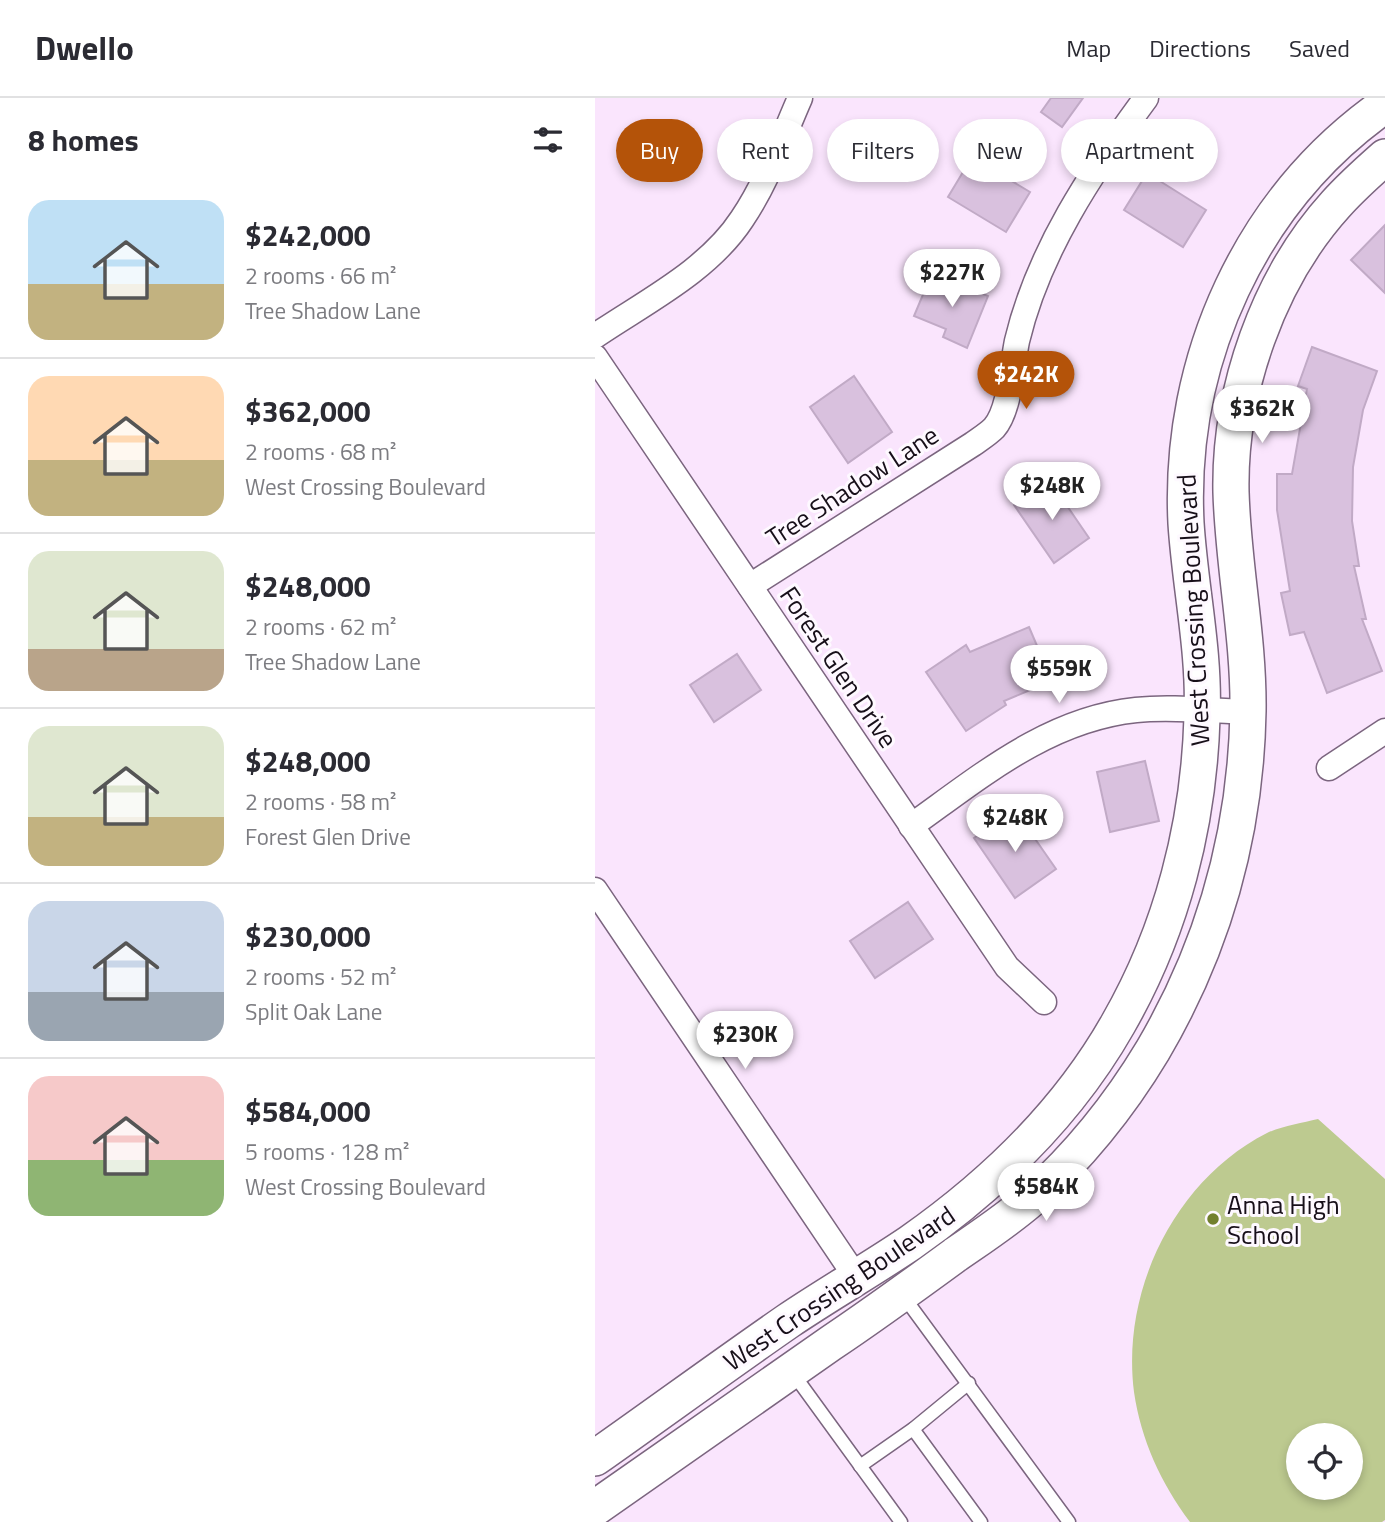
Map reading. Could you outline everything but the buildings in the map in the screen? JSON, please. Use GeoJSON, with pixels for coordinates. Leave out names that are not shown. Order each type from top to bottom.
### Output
{"type":"FeatureCollection","features":[{"type":"Feature","properties":{"kind":"street"},"geometry":{"type":"LineString","coordinates":[[595,336],[680,279],[724,241],[752,203],[800,98]]}},
{"type":"Feature","properties":{"kind":"street","name":"Tree Shadow Lane"},"geometry":{"type":"LineString","coordinates":[[750,586],[973,444],[996,426],[1003,413],[1018,338],[1037,278],[1099,165],[1146,98]]}},
{"type":"Feature","properties":{"kind":"street","name":"West Crossing Boulevard"},"geometry":{"type":"LineString","coordinates":[[595,1458],[791,1319],[909,1243],[983,1187],[1033,1140],[1079,1086],[1121,1020],[1153,955],[1176,891],[1192,822],[1200,760],[1203,711],[1197,618],[1186,523],[1185,460],[1193,401],[1208,343],[1229,294],[1258,239],[1302,181],[1339,141],[1385,105]]}},
{"type":"Feature","properties":{"kind":"street","name":"West Crossing Boulevard"},"geometry":{"type":"LineString","coordinates":[[595,1508],[1008,1217],[1062,1169],[1116,1106],[1153,1050],[1198,961],[1217,911],[1237,828],[1244,785],[1248,712],[1247,667],[1231,489],[1235,432],[1244,379],[1272,303],[1292,265],[1335,205],[1385,157]]}},
{"type":"Feature","properties":{"kind":"street","name":"Forest Glen Drive"},"geometry":{"type":"LineString","coordinates":[[595,357],[1007,967],[1044,1002]]}},
{"type":"Feature","properties":{"kind":"street"},"geometry":{"type":"LineString","coordinates":[[911,826],[1000,763],[1064,728],[1090,718],[1139,709],[1248,712]]}},
{"type":"Feature","properties":{"kind":"street"},"geometry":{"type":"LineString","coordinates":[[1329,768],[1385,731]]}},
{"type":"Feature","properties":{"kind":"street"},"geometry":{"type":"LineString","coordinates":[[595,890],[856,1277]]}},
{"type":"Feature","properties":{"kind":"lane"},"geometry":{"type":"LineString","coordinates":[[902,1294],[1069,1522]]}},
{"type":"Feature","properties":{"kind":"lane"},"geometry":{"type":"LineString","coordinates":[[791,1371],[901,1522]]}},
{"type":"Feature","properties":{"kind":"lane"},"geometry":{"type":"LineString","coordinates":[[860,1466],[913,1429],[969,1384]]}},
{"type":"Feature","properties":{"kind":"lane"},"geometry":{"type":"LineString","coordinates":[[913,1429],[981,1522]]}},
{"type":"Feature","properties":{"kind":"green space"},"geometry":{"type":"Polygon","coordinates":[[[1318,1119],[1385,1179],[1385,1520],[1190,1522],[1161,1476],[1147,1444],[1137,1410],[1132,1354],[1136,1315],[1146,1278],[1161,1242],[1181,1209],[1206,1179],[1234,1153],[1267,1133],[1318,1119]]]}},
{"type":"Feature","properties":{"kind":"place","name":"Anna High School"},"geometry":{"type":"Point","coordinates":[1213,1219]}}]}
